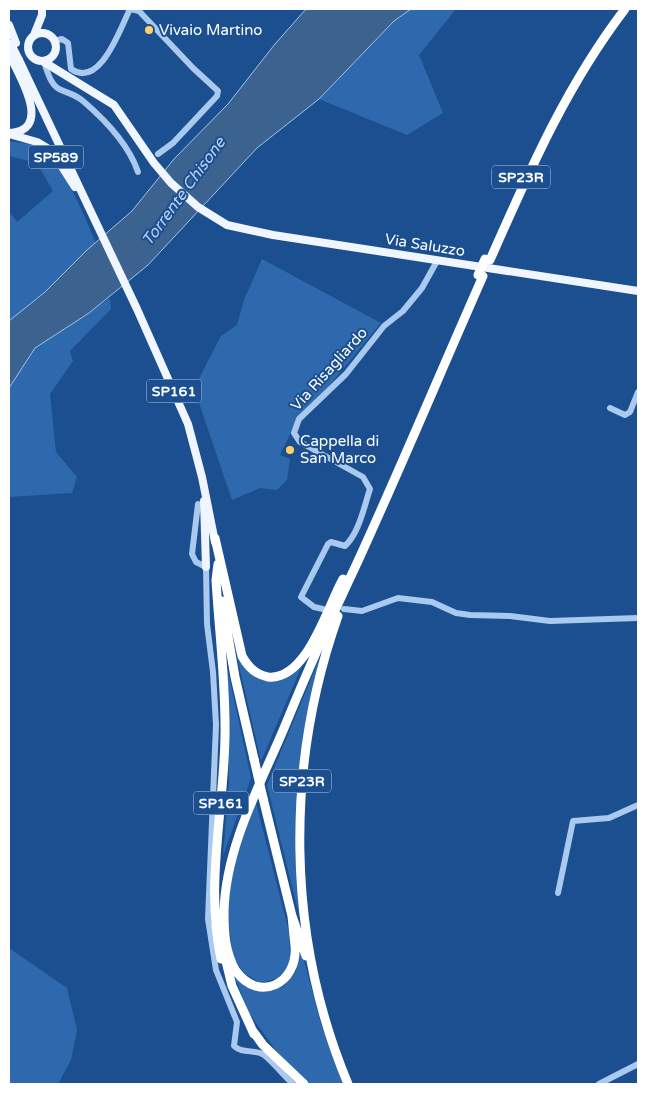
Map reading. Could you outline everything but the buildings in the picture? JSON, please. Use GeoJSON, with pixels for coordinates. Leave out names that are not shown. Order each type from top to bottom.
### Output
{"type":"FeatureCollection","features":[{"type":"Feature","properties":{"kind":"highway","name":"SP23R"},"geometry":{"type":"LineString","coordinates":[[292,916],[295,960],[291,972],[280,983],[269,987],[256,986],[248,982],[236,970],[226,946],[224,905],[233,856],[245,818],[541,133],[587,54],[619,9]]}},
{"type":"Feature","properties":{"kind":"highway","name":"SP23R"},"geometry":{"type":"LineString","coordinates":[[487,259],[545,135],[564,100],[586,64],[625,9]]}},
{"type":"Feature","properties":{"kind":"highway","name":"SP161"},"geometry":{"type":"LineString","coordinates":[[214,538],[242,656],[250,668],[264,676],[274,677],[287,673],[303,659],[353,566]]}},
{"type":"Feature","properties":{"kind":"highway","name":"SP161"},"geometry":{"type":"LineString","coordinates":[[218,564],[226,628],[263,798],[292,916],[321,1004]]}},
{"type":"Feature","properties":{"kind":"highway","name":"SP161"},"geometry":{"type":"LineString","coordinates":[[218,564],[216,580],[226,735],[216,857],[215,914],[224,970],[245,1022],[254,1034]]}},
{"type":"Feature","properties":{"kind":"highway","name":"SP23R"},"geometry":{"type":"LineString","coordinates":[[348,1084],[321,1004],[303,902],[300,845],[302,785],[307,737],[317,687],[353,566]]}},
{"type":"Feature","properties":{"kind":"highway","name":"SP23R"},"geometry":{"type":"LineString","coordinates":[[304,1084],[254,1034],[232,986],[223,952],[221,912],[226,868],[236,835],[259,775],[353,566]]}},
{"type":"Feature","properties":{"kind":"main road"},"geometry":{"type":"LineString","coordinates":[[42,12],[62,71]]}},
{"type":"Feature","properties":{"kind":"main road"},"geometry":{"type":"LineString","coordinates":[[15,52],[34,36],[42,12]]}},
{"type":"Feature","properties":{"kind":"main road","name":"SP589"},"geometry":{"type":"LineString","coordinates":[[9,25],[15,52],[33,109],[29,123],[24,129],[9,133]]}},
{"type":"Feature","properties":{"kind":"main road"},"geometry":{"type":"LineString","coordinates":[[34,36],[42,33],[52,38]]}},
{"type":"Feature","properties":{"kind":"main road","name":"SP589"},"geometry":{"type":"LineString","coordinates":[[15,52],[28,43]]}},
{"type":"Feature","properties":{"kind":"main road","name":"Via Saluzzo"},"geometry":{"type":"LineString","coordinates":[[15,52],[44,62],[62,71],[114,104],[154,163],[187,198],[211,216],[227,224],[246,230],[638,291]]}},
{"type":"Feature","properties":{"kind":"main road","name":"SP161"},"geometry":{"type":"LineString","coordinates":[[15,52],[137,308],[188,424],[202,477],[218,564]]}},
{"type":"Feature","properties":{"kind":"main road"},"geometry":{"type":"LineString","coordinates":[[44,62],[55,53]]}},
{"type":"Feature","properties":{"kind":"main road","name":"SP589"},"geometry":{"type":"LineString","coordinates":[[9,133],[37,142],[52,151],[86,202]]}},
{"type":"Feature","properties":{"kind":"main road"},"geometry":{"type":"LineString","coordinates":[[202,477],[206,567]]}},
{"type":"Feature","properties":{"kind":"street"},"geometry":{"type":"LineString","coordinates":[[52,38],[62,39],[68,43],[69,65],[71,69],[84,74],[93,72],[105,57],[130,9],[139,12],[218,91],[217,96],[172,143],[158,154]]}},
{"type":"Feature","properties":{"kind":"street"},"geometry":{"type":"LineString","coordinates":[[44,62],[52,81],[58,88],[82,100],[125,146],[138,172]]}},
{"type":"Feature","properties":{"kind":"street","name":"Via Risagliardo"},"geometry":{"type":"LineString","coordinates":[[323,609],[314,607],[301,597],[328,544],[331,542],[345,546],[351,539],[363,512],[370,489],[362,477],[300,442],[294,432],[299,419],[346,374],[384,326],[403,311],[422,288],[438,261]]}},
{"type":"Feature","properties":{"kind":"street"},"geometry":{"type":"LineString","coordinates":[[610,408],[625,415],[630,412],[638,392]]}},
{"type":"Feature","properties":{"kind":"street"},"geometry":{"type":"LineString","coordinates":[[198,504],[192,554],[196,562],[206,567],[207,624],[213,672],[216,725],[208,919],[216,970],[237,1022],[234,1046],[241,1051],[263,1054],[292,1084]]}},
{"type":"Feature","properties":{"kind":"street"},"geometry":{"type":"LineString","coordinates":[[344,609],[362,611],[398,598],[432,602],[456,613],[470,615],[550,621],[638,618]]}},
{"type":"Feature","properties":{"kind":"street"},"geometry":{"type":"LineString","coordinates":[[558,893],[573,821],[609,818],[638,805]]}},
{"type":"Feature","properties":{"kind":"street"},"geometry":{"type":"LineString","coordinates":[[599,1084],[638,1064]]}},
{"type":"Feature","properties":{"kind":"shaded area"},"geometry":{"type":"Polygon","coordinates":[[[411,9],[456,9],[419,55],[443,113],[407,135],[319,99],[394,21],[411,9]]]}},
{"type":"Feature","properties":{"kind":"shaded area"},"geometry":{"type":"Polygon","coordinates":[[[9,141],[39,147],[48,153],[72,190],[96,243],[45,292],[9,321],[9,211],[17,222],[53,191],[37,163],[9,156],[9,141]]]}},
{"type":"Feature","properties":{"kind":"shaded area"},"geometry":{"type":"Polygon","coordinates":[[[262,259],[381,323],[328,387],[300,414],[280,455],[290,459],[287,480],[277,490],[260,488],[232,500],[194,388],[221,336],[237,325],[244,300],[262,259]]]}},
{"type":"Feature","properties":{"kind":"shaded area"},"geometry":{"type":"Polygon","coordinates":[[[110,298],[111,309],[70,351],[73,361],[50,394],[56,452],[77,477],[72,493],[9,497],[9,388],[35,348],[110,298]]]}},
{"type":"Feature","properties":{"kind":"shaded area"},"geometry":{"type":"Polygon","coordinates":[[[234,644],[247,668],[254,676],[262,680],[280,679],[303,663],[261,761],[234,644]]]}},
{"type":"Feature","properties":{"kind":"shaded area"},"geometry":{"type":"Polygon","coordinates":[[[325,645],[302,743],[295,819],[297,878],[304,935],[267,785],[325,645]]]}},
{"type":"Feature","properties":{"kind":"shaded area"},"geometry":{"type":"Polygon","coordinates":[[[226,662],[251,778],[223,856],[229,783],[226,662]]]}},
{"type":"Feature","properties":{"kind":"shaded area"},"geometry":{"type":"Polygon","coordinates":[[[256,803],[289,932],[290,966],[279,978],[260,983],[244,973],[233,957],[227,906],[237,852],[256,803]]]}},
{"type":"Feature","properties":{"kind":"shaded area"},"geometry":{"type":"Polygon","coordinates":[[[9,948],[67,988],[77,1030],[71,1060],[58,1084],[9,1084],[9,948]]]}},
{"type":"Feature","properties":{"kind":"shaded area"},"geometry":{"type":"Polygon","coordinates":[[[301,949],[321,1024],[343,1084],[308,1084],[277,1052],[249,1013],[232,970],[246,986],[265,992],[283,987],[296,971],[301,949]]]}},
{"type":"Feature","properties":{"kind":"water","name":"Torrente Chisone"},"geometry":{"type":"Polygon","coordinates":[[[306,9],[411,9],[394,21],[319,99],[257,148],[148,265],[89,313],[35,348],[9,388],[9,321],[45,292],[87,250],[132,211],[174,159],[228,104],[275,44],[306,9]]]}},
{"type":"Feature","properties":{"kind":"place","name":"Vivaio Martino"},"geometry":{"type":"Point","coordinates":[149,30]}},
{"type":"Feature","properties":{"kind":"place","name":"Cappella di San Marco"},"geometry":{"type":"Point","coordinates":[290,450]}}]}
